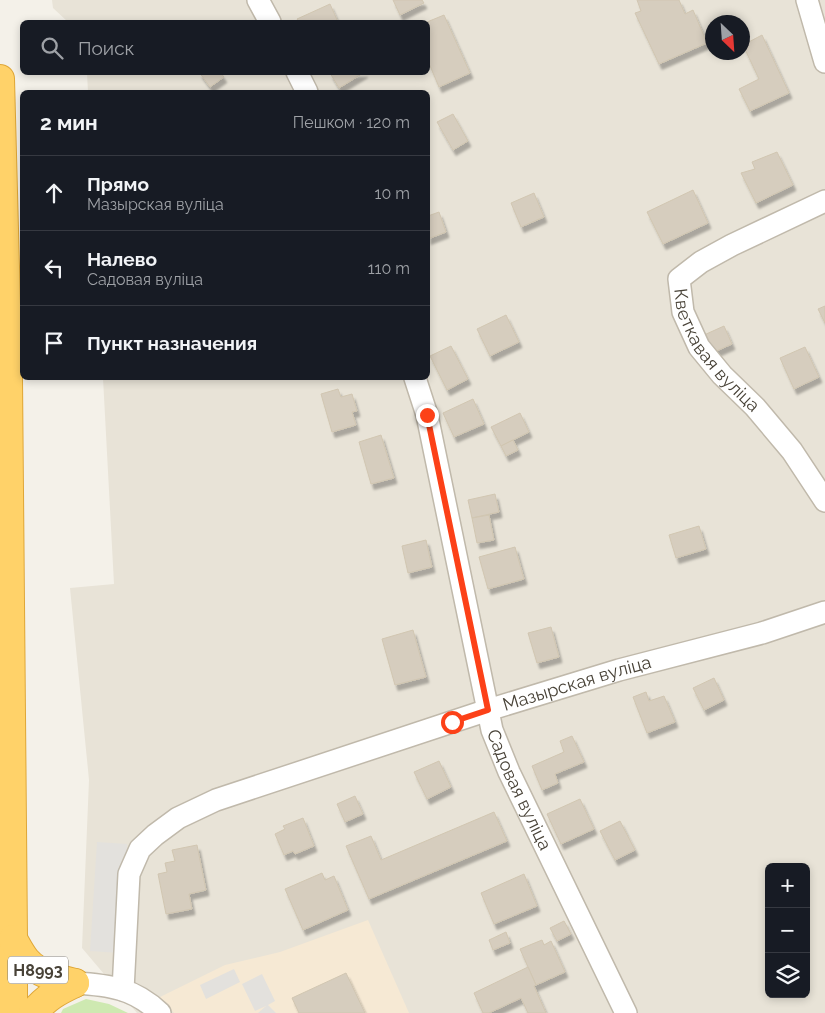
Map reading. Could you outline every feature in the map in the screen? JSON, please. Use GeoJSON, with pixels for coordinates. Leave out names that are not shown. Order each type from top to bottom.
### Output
{"type":"FeatureCollection","features":[{"type":"Feature","properties":{"kind":"highway"},"geometry":{"type":"LineString","coordinates":[[0,79],[8,379],[13,1013]]}},
{"type":"Feature","properties":{"kind":"highway","name":"Н8993"},"geometry":{"type":"LineString","coordinates":[[13,939],[26,960],[40,971],[54,978],[75,983]]}},
{"type":"Feature","properties":{"kind":"highway","name":"Н8993"},"geometry":{"type":"LineString","coordinates":[[33,1013],[56,992],[75,983]]}},
{"type":"Feature","properties":{"kind":"street"},"geometry":{"type":"LineString","coordinates":[[258,0],[269,20]]}},
{"type":"Feature","properties":{"kind":"street"},"geometry":{"type":"LineString","coordinates":[[807,0],[825,62]]}},
{"type":"Feature","properties":{"kind":"street"},"geometry":{"type":"LineString","coordinates":[[298,75],[306,90]]}},
{"type":"Feature","properties":{"kind":"street","name":"Кветкавая вуліца"},"geometry":{"type":"LineString","coordinates":[[825,201],[732,245],[701,262],[679,280],[683,312],[699,346],[722,375],[754,407],[792,451],[825,501]]}},
{"type":"Feature","properties":{"kind":"street","name":"Садовая вуліца"},"geometry":{"type":"LineString","coordinates":[[416,380],[427,415],[492,730],[510,772],[626,1013]]}},
{"type":"Feature","properties":{"kind":"street","name":"Мазырская вуліца"},"geometry":{"type":"LineString","coordinates":[[123,990],[128,874],[140,849],[178,818],[216,800],[488,710],[619,670],[762,633],[825,611]]}},
{"type":"Feature","properties":{"kind":"street","name":"Н8993"},"geometry":{"type":"LineString","coordinates":[[75,983],[102,985],[123,990],[150,1004],[160,1013]]}},
{"type":"Feature","properties":{"kind":"shaded area"},"geometry":{"type":"Polygon","coordinates":[[[52,0],[825,0],[825,1013],[137,1013],[82,948],[89,780],[70,588],[114,584],[103,380],[430,380],[430,90],[88,90],[87,75],[430,75],[430,20],[66,20],[53,8],[52,0]]]}},
{"type":"Feature","properties":{"kind":"shaded area"},"geometry":{"type":"Polygon","coordinates":[[[97,842],[127,844],[120,953],[90,951],[97,842]]]}},
{"type":"Feature","properties":{"kind":"shaded area"},"geometry":{"type":"Polygon","coordinates":[[[368,920],[409,1013],[174,1013],[160,997],[225,965],[280,952],[368,920]]]}},
{"type":"Feature","properties":{"kind":"shaded area"},"geometry":{"type":"Polygon","coordinates":[[[234,969],[240,982],[206,999],[200,985],[234,969]]]}},
{"type":"Feature","properties":{"kind":"shaded area"},"geometry":{"type":"Polygon","coordinates":[[[262,974],[275,1001],[268,1005],[276,1013],[258,1013],[266,1006],[255,1011],[242,984],[262,974]]]}},
{"type":"Feature","properties":{"kind":"green space"},"geometry":{"type":"Polygon","coordinates":[[[86,999],[109,1004],[128,1013],[61,1013],[63,1009],[86,999]]]}},
{"type":"Feature","properties":{"kind":"building"},"geometry":{"type":"Polygon","coordinates":[[[393,0],[422,0],[424,3],[400,15],[393,0]]]}},
{"type":"Feature","properties":{"kind":"building"},"geometry":{"type":"Polygon","coordinates":[[[637,0],[679,0],[685,14],[693,10],[705,38],[705,44],[659,64],[635,13],[641,11],[637,0]]]}},
{"type":"Feature","properties":{"kind":"building"},"geometry":{"type":"Polygon","coordinates":[[[330,4],[337,20],[298,20],[330,4]]]}},
{"type":"Feature","properties":{"kind":"building"},"geometry":{"type":"Polygon","coordinates":[[[444,15],[470,73],[439,87],[430,66],[430,21],[444,15]]]}},
{"type":"Feature","properties":{"kind":"building"},"geometry":{"type":"Polygon","coordinates":[[[762,35],[789,93],[750,111],[739,89],[759,79],[750,60],[750,41],[762,35]]]}},
{"type":"Feature","properties":{"kind":"building"},"geometry":{"type":"Polygon","coordinates":[[[201,75],[222,75],[224,77],[210,87],[201,75]]]}},
{"type":"Feature","properties":{"kind":"building"},"geometry":{"type":"Polygon","coordinates":[[[331,75],[360,75],[339,88],[331,75]]]}},
{"type":"Feature","properties":{"kind":"building"},"geometry":{"type":"Polygon","coordinates":[[[453,114],[468,141],[453,150],[437,122],[453,114]]]}},
{"type":"Feature","properties":{"kind":"building"},"geometry":{"type":"Polygon","coordinates":[[[777,152],[793,185],[756,203],[741,173],[755,169],[752,162],[777,152]]]}},
{"type":"Feature","properties":{"kind":"building"},"geometry":{"type":"Polygon","coordinates":[[[693,190],[708,223],[663,244],[647,212],[693,190]]]}},
{"type":"Feature","properties":{"kind":"building"},"geometry":{"type":"Polygon","coordinates":[[[534,193],[544,217],[521,227],[511,203],[534,193]]]}},
{"type":"Feature","properties":{"kind":"building"},"geometry":{"type":"Polygon","coordinates":[[[439,212],[446,232],[430,238],[430,215],[439,212]]]}},
{"type":"Feature","properties":{"kind":"building"},"geometry":{"type":"Polygon","coordinates":[[[825,306],[825,323],[818,309],[825,306]]]}},
{"type":"Feature","properties":{"kind":"building"},"geometry":{"type":"Polygon","coordinates":[[[506,315],[519,342],[490,356],[477,329],[506,315]]]}},
{"type":"Feature","properties":{"kind":"building"},"geometry":{"type":"Polygon","coordinates":[[[724,326],[732,344],[712,353],[704,335],[724,326]]]}},
{"type":"Feature","properties":{"kind":"building"},"geometry":{"type":"Polygon","coordinates":[[[451,346],[468,379],[447,390],[430,356],[451,346]]]}},
{"type":"Feature","properties":{"kind":"building"},"geometry":{"type":"Polygon","coordinates":[[[805,347],[819,377],[794,389],[780,358],[805,347]]]}},
{"type":"Feature","properties":{"kind":"building"},"geometry":{"type":"Polygon","coordinates":[[[338,389],[341,397],[352,394],[357,411],[352,412],[356,425],[332,432],[321,394],[338,389]]]}},
{"type":"Feature","properties":{"kind":"building"},"geometry":{"type":"Polygon","coordinates":[[[473,399],[484,424],[454,437],[443,413],[473,399]]]}},
{"type":"Feature","properties":{"kind":"building"},"geometry":{"type":"Polygon","coordinates":[[[520,413],[529,432],[501,446],[491,427],[520,413]]]}},
{"type":"Feature","properties":{"kind":"building"},"geometry":{"type":"Polygon","coordinates":[[[381,435],[394,478],[371,484],[359,442],[381,435]]]}},
{"type":"Feature","properties":{"kind":"building"},"geometry":{"type":"Polygon","coordinates":[[[513,440],[518,450],[506,456],[501,446],[513,440]]]}},
{"type":"Feature","properties":{"kind":"building"},"geometry":{"type":"Polygon","coordinates":[[[495,494],[499,512],[472,518],[468,500],[495,494]]]}},
{"type":"Feature","properties":{"kind":"building"},"geometry":{"type":"Polygon","coordinates":[[[489,515],[494,540],[477,543],[472,518],[489,515]]]}},
{"type":"Feature","properties":{"kind":"building"},"geometry":{"type":"Polygon","coordinates":[[[699,526],[706,549],[676,558],[669,535],[699,526]]]}},
{"type":"Feature","properties":{"kind":"building"},"geometry":{"type":"Polygon","coordinates":[[[426,540],[432,567],[408,573],[402,546],[426,540]]]}},
{"type":"Feature","properties":{"kind":"building"},"geometry":{"type":"Polygon","coordinates":[[[515,547],[524,579],[488,589],[479,557],[515,547]]]}},
{"type":"Feature","properties":{"kind":"building"},"geometry":{"type":"Polygon","coordinates":[[[551,627],[559,657],[537,663],[528,633],[551,627]]]}},
{"type":"Feature","properties":{"kind":"building"},"geometry":{"type":"Polygon","coordinates":[[[413,630],[426,677],[395,685],[382,639],[413,630]]]}},
{"type":"Feature","properties":{"kind":"building"},"geometry":{"type":"Polygon","coordinates":[[[714,678],[724,700],[704,710],[693,688],[714,678]]]}},
{"type":"Feature","properties":{"kind":"building"},"geometry":{"type":"Polygon","coordinates":[[[646,692],[649,701],[664,696],[675,722],[647,733],[633,697],[646,692]]]}},
{"type":"Feature","properties":{"kind":"building"},"geometry":{"type":"Polygon","coordinates":[[[572,736],[584,762],[555,774],[558,783],[542,790],[532,766],[564,752],[560,741],[572,736]]]}},
{"type":"Feature","properties":{"kind":"building"},"geometry":{"type":"Polygon","coordinates":[[[439,761],[451,787],[427,799],[414,772],[439,761]]]}},
{"type":"Feature","properties":{"kind":"building"},"geometry":{"type":"Polygon","coordinates":[[[355,796],[363,814],[345,822],[337,804],[355,796]]]}},
{"type":"Feature","properties":{"kind":"building"},"geometry":{"type":"Polygon","coordinates":[[[580,799],[594,829],[561,844],[547,814],[580,799]]]}},
{"type":"Feature","properties":{"kind":"building"},"geometry":{"type":"Polygon","coordinates":[[[494,812],[507,841],[369,899],[346,846],[371,836],[381,860],[494,812]]]}},
{"type":"Feature","properties":{"kind":"building"},"geometry":{"type":"Polygon","coordinates":[[[303,818],[314,846],[295,854],[293,851],[284,855],[275,834],[285,829],[283,826],[303,818]]]}},
{"type":"Feature","properties":{"kind":"building"},"geometry":{"type":"Polygon","coordinates":[[[620,821],[635,850],[615,860],[600,831],[620,821]]]}},
{"type":"Feature","properties":{"kind":"building"},"geometry":{"type":"Polygon","coordinates":[[[197,845],[206,890],[189,894],[192,909],[166,914],[158,874],[167,872],[165,863],[175,861],[172,850],[197,845]]]}},
{"type":"Feature","properties":{"kind":"building"},"geometry":{"type":"Polygon","coordinates":[[[322,873],[325,880],[334,876],[348,910],[303,930],[285,889],[322,873]]]}},
{"type":"Feature","properties":{"kind":"building"},"geometry":{"type":"Polygon","coordinates":[[[524,874],[537,906],[494,924],[481,893],[524,874]]]}},
{"type":"Feature","properties":{"kind":"building"},"geometry":{"type":"Polygon","coordinates":[[[564,921],[571,934],[557,941],[550,928],[564,921]]]}},
{"type":"Feature","properties":{"kind":"building"},"geometry":{"type":"Polygon","coordinates":[[[506,932],[510,943],[493,950],[489,940],[506,932]]]}},
{"type":"Feature","properties":{"kind":"building"},"geometry":{"type":"Polygon","coordinates":[[[542,940],[544,945],[551,941],[565,972],[536,985],[520,949],[542,940]]]}},
{"type":"Feature","properties":{"kind":"building"},"geometry":{"type":"Polygon","coordinates":[[[528,967],[546,1013],[528,1013],[521,998],[489,1013],[483,1013],[474,993],[528,967]]]}},
{"type":"Feature","properties":{"kind":"building"},"geometry":{"type":"Polygon","coordinates":[[[346,973],[365,1013],[299,1013],[292,998],[346,973]]]}},
{"type":"Feature","properties":{"kind":"route"},"geometry":{"type":"LineString","coordinates":[[427,415],[488,710],[452,722]]}}]}
